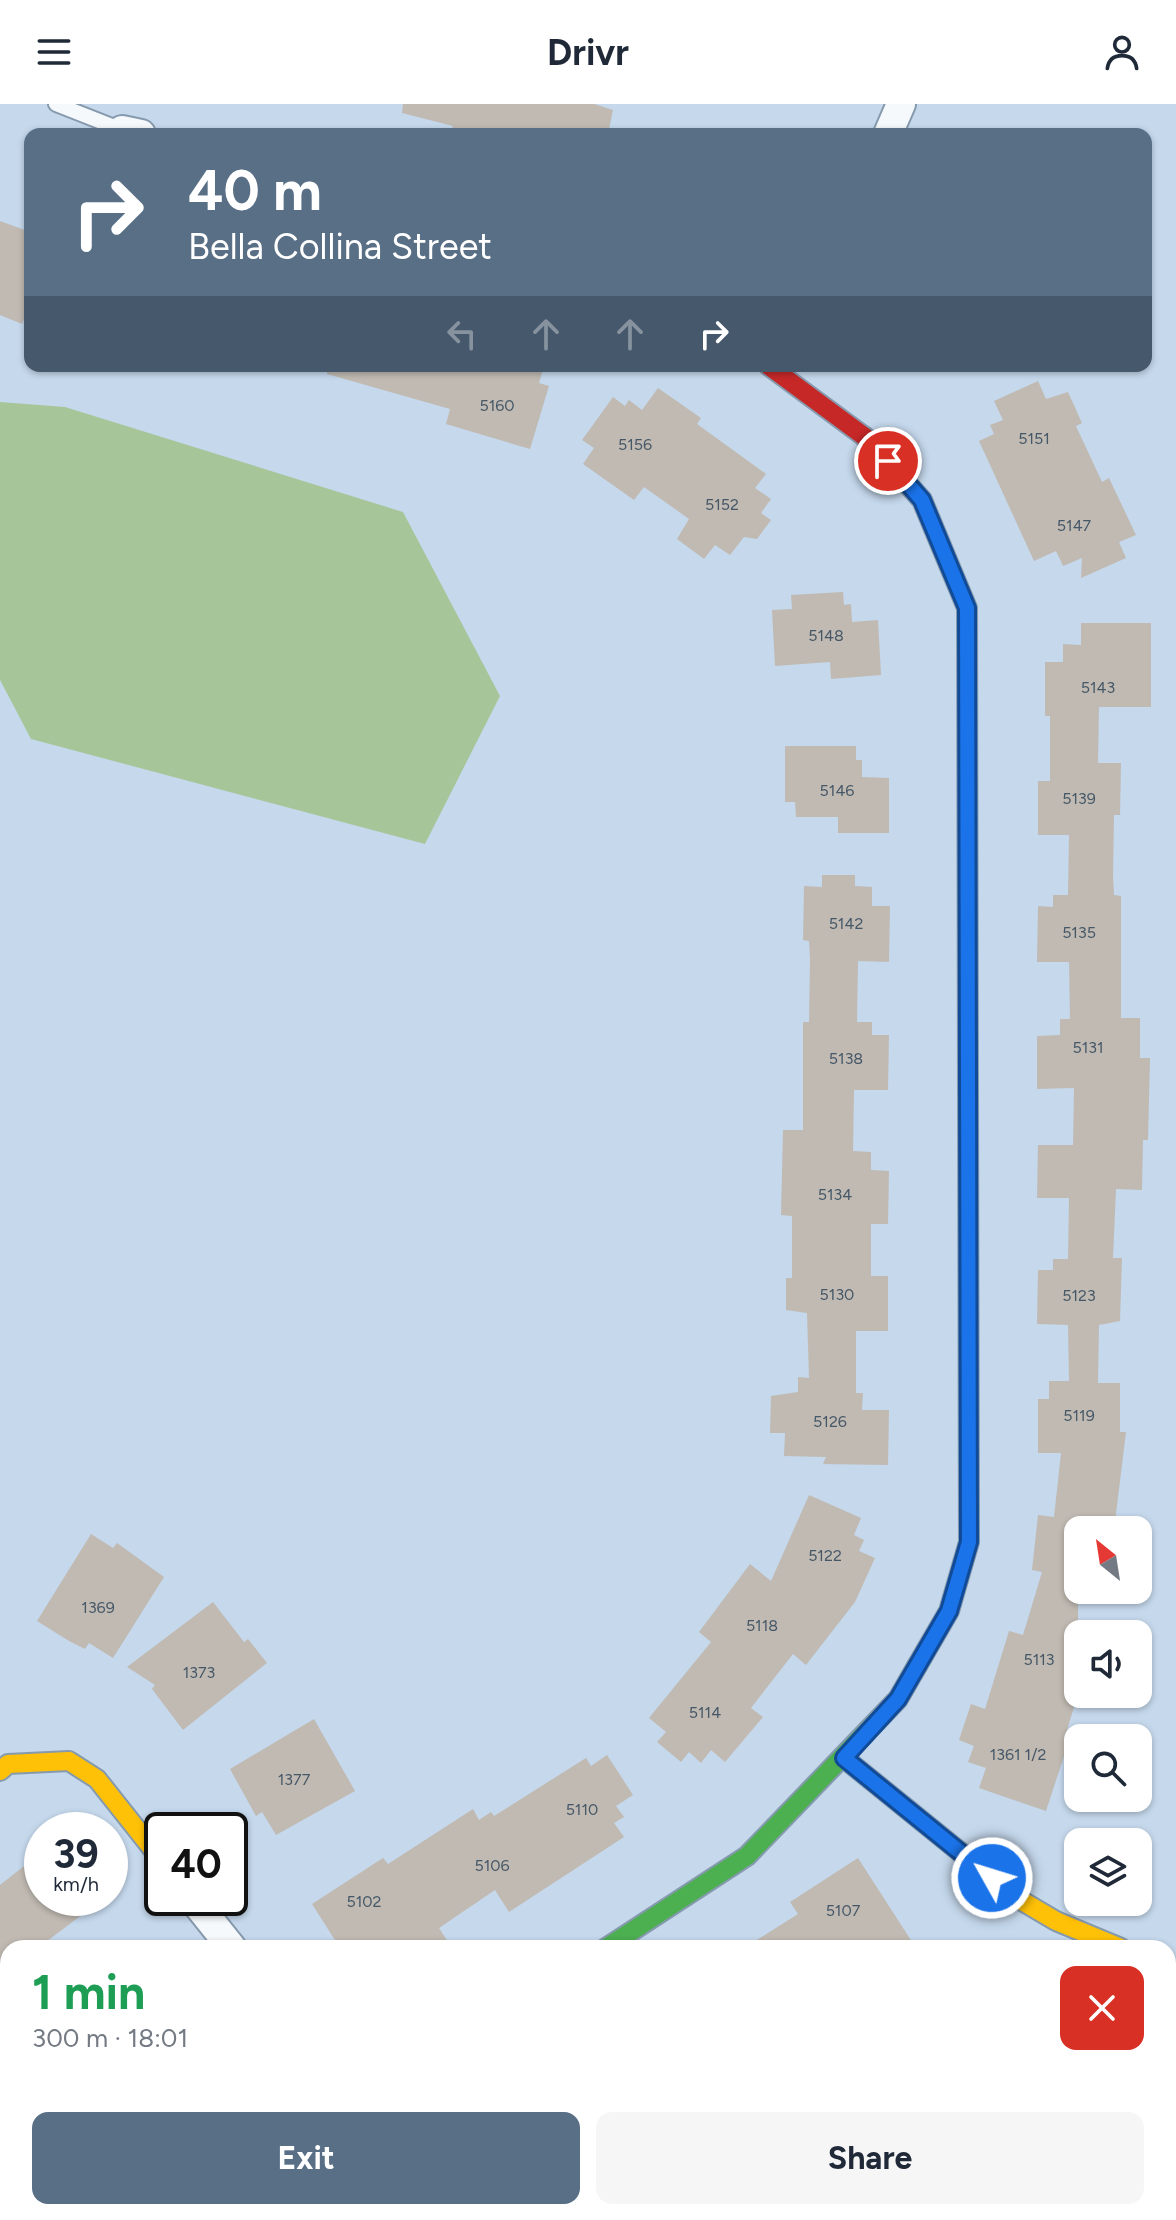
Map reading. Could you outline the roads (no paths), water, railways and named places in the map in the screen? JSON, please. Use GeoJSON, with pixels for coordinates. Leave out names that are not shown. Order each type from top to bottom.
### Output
{"type":"FeatureCollection","features":[{"type":"Feature","properties":{"kind":"street"},"geometry":{"type":"LineString","coordinates":[[891,128],[901,104]]}},
{"type":"Feature","properties":{"kind":"street"},"geometry":{"type":"LineString","coordinates":[[618,1940],[747,1856],[898,1699],[949,1611],[969,1542],[967,608],[922,500],[871,441],[781,372]]}},
{"type":"Feature","properties":{"kind":"street"},"geometry":{"type":"LineString","coordinates":[[844,1758],[1017,1898],[1056,1921],[1102,1940]]}},
{"type":"Feature","properties":{"kind":"street"},"geometry":{"type":"LineString","coordinates":[[0,1771],[8,1764],[69,1761],[97,1779],[144,1838]]}},
{"type":"Feature","properties":{"kind":"street"},"geometry":{"type":"LineString","coordinates":[[206,1916],[226,1940]]}},
{"type":"Feature","properties":{"kind":"lane"},"geometry":{"type":"LineString","coordinates":[[56,104],[121,128]]}}]}
